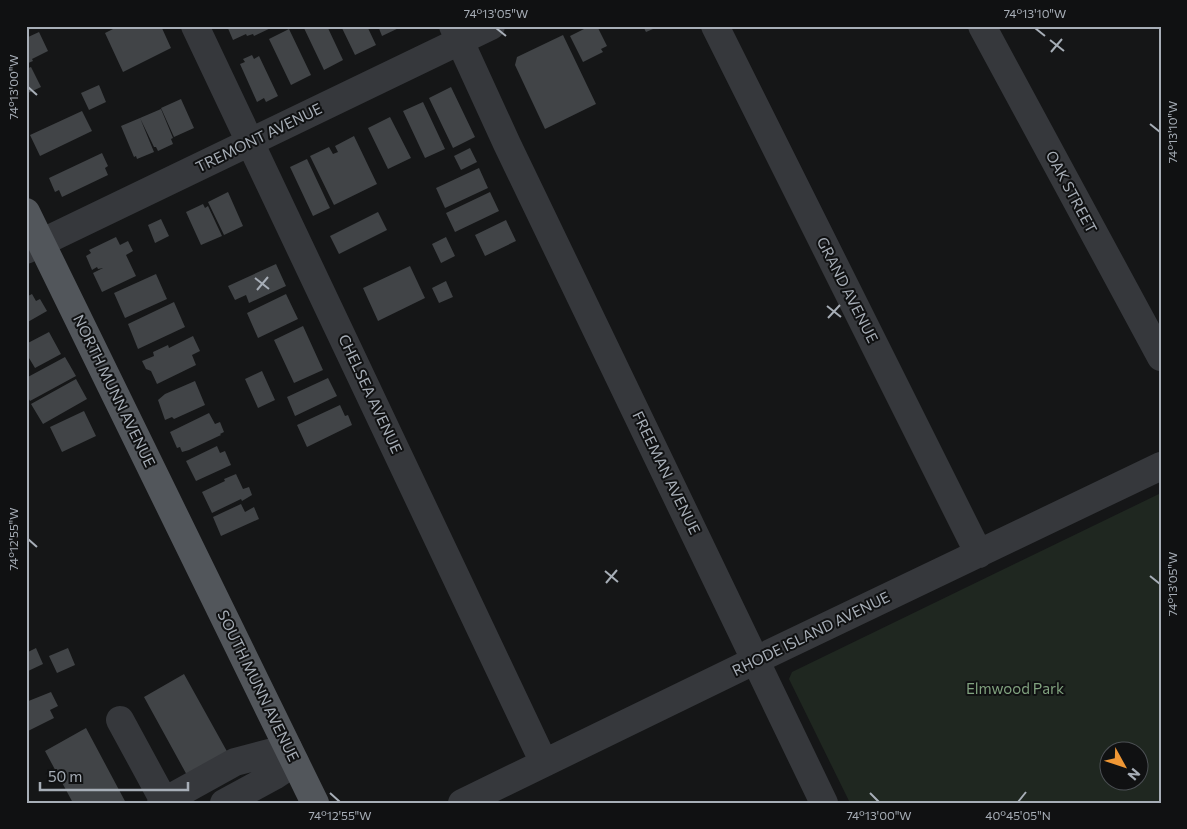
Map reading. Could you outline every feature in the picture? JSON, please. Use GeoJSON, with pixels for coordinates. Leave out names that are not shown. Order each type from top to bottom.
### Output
{"type":"FeatureCollection","features":[{"type":"Feature","properties":{"kind":"main road","name":"NORTH MUNN AVENUE"},"geometry":{"type":"LineString","coordinates":[[26,212],[34,246],[202,570]]}},
{"type":"Feature","properties":{"kind":"main road","name":"SOUTH MUNN AVENUE"},"geometry":{"type":"LineString","coordinates":[[202,570],[286,762],[315,803]]}},
{"type":"Feature","properties":{"kind":"street","name":"CHELSEA AVENUE"},"geometry":{"type":"LineString","coordinates":[[195,26],[544,763]]}},
{"type":"Feature","properties":{"kind":"street","name":"TREMONT AVENUE"},"geometry":{"type":"LineString","coordinates":[[34,246],[251,142],[457,34],[491,26]]}},
{"type":"Feature","properties":{"kind":"street","name":"GRAND AVENUE"},"geometry":{"type":"LineString","coordinates":[[715,26],[979,554]]}},
{"type":"Feature","properties":{"kind":"street","name":"OAK STREET"},"geometry":{"type":"LineString","coordinates":[[982,26],[1161,357]]}},
{"type":"Feature","properties":{"kind":"street","name":"FREEMAN AVENUE"},"geometry":{"type":"LineString","coordinates":[[457,34],[507,144],[824,803]]}},
{"type":"Feature","properties":{"kind":"street","name":"RHODE ISLAND AVENUE"},"geometry":{"type":"LineString","coordinates":[[462,803],[1161,466]]}},
{"type":"Feature","properties":{"kind":"street"},"geometry":{"type":"LineString","coordinates":[[120,720],[162,802],[235,762],[286,762]]}},
{"type":"Feature","properties":{"kind":"street"},"geometry":{"type":"LineString","coordinates":[[224,803],[286,762]]}},
{"type":"Feature","properties":{"kind":"street"},"geometry":{"type":"LineString","coordinates":[[263,803],[266,787],[286,762]]}},
{"type":"Feature","properties":{"kind":"green space","name":"Elmwood Park"},"geometry":{"type":"Polygon","coordinates":[[[1161,493],[1161,803],[850,803],[789,679],[792,672],[1161,493]]]}},
{"type":"Feature","properties":{"kind":"building"},"geometry":{"type":"Polygon","coordinates":[[[26,26],[36,26],[26,31],[26,26]]]}},
{"type":"Feature","properties":{"kind":"building"},"geometry":{"type":"Polygon","coordinates":[[[119,26],[161,26],[171,48],[123,72],[105,33],[119,26]]]}},
{"type":"Feature","properties":{"kind":"building"},"geometry":{"type":"Polygon","coordinates":[[[227,26],[275,26],[254,36],[253,34],[247,36],[246,34],[233,40],[227,26]]]}},
{"type":"Feature","properties":{"kind":"building"},"geometry":{"type":"Polygon","coordinates":[[[303,26],[327,26],[343,60],[324,70],[303,26]]]}},
{"type":"Feature","properties":{"kind":"building"},"geometry":{"type":"Polygon","coordinates":[[[341,26],[367,26],[376,45],[355,55],[341,26]]]}},
{"type":"Feature","properties":{"kind":"building"},"geometry":{"type":"Polygon","coordinates":[[[378,26],[403,26],[382,36],[378,26]]]}},
{"type":"Feature","properties":{"kind":"building"},"geometry":{"type":"Polygon","coordinates":[[[590,26],[597,26],[607,46],[601,49],[603,52],[583,62],[570,36],[590,26]]]}},
{"type":"Feature","properties":{"kind":"building"},"geometry":{"type":"Polygon","coordinates":[[[643,26],[660,26],[646,32],[643,26]]]}},
{"type":"Feature","properties":{"kind":"building"},"geometry":{"type":"Polygon","coordinates":[[[289,29],[311,75],[291,85],[269,39],[289,29]]]}},
{"type":"Feature","properties":{"kind":"building"},"geometry":{"type":"Polygon","coordinates":[[[39,32],[48,51],[26,64],[26,38],[39,32]]]}},
{"type":"Feature","properties":{"kind":"building"},"geometry":{"type":"Polygon","coordinates":[[[563,35],[596,104],[545,129],[515,65],[517,57],[563,35]]]}},
{"type":"Feature","properties":{"kind":"building"},"geometry":{"type":"Polygon","coordinates":[[[252,55],[254,59],[259,56],[278,96],[266,102],[264,98],[257,102],[240,64],[245,62],[243,59],[252,55]]]}},
{"type":"Feature","properties":{"kind":"building"},"geometry":{"type":"Polygon","coordinates":[[[31,67],[41,87],[26,94],[26,69],[31,67]]]}},
{"type":"Feature","properties":{"kind":"building"},"geometry":{"type":"Polygon","coordinates":[[[99,85],[106,102],[89,110],[81,93],[99,85]]]}},
{"type":"Feature","properties":{"kind":"building"},"geometry":{"type":"Polygon","coordinates":[[[451,87],[475,137],[453,148],[429,98],[451,87]]]}},
{"type":"Feature","properties":{"kind":"building"},"geometry":{"type":"Polygon","coordinates":[[[181,99],[194,128],[174,137],[161,108],[181,99]]]}},
{"type":"Feature","properties":{"kind":"building"},"geometry":{"type":"Polygon","coordinates":[[[423,102],[445,149],[425,158],[403,111],[423,102]]]}},
{"type":"Feature","properties":{"kind":"building"},"geometry":{"type":"Polygon","coordinates":[[[161,109],[173,138],[171,139],[173,144],[158,151],[154,147],[140,118],[161,109]]]}},
{"type":"Feature","properties":{"kind":"building"},"geometry":{"type":"Polygon","coordinates":[[[82,111],[92,131],[40,156],[30,135],[82,111]]]}},
{"type":"Feature","properties":{"kind":"building"},"geometry":{"type":"Polygon","coordinates":[[[390,117],[411,158],[388,169],[368,128],[390,117]]]}},
{"type":"Feature","properties":{"kind":"building"},"geometry":{"type":"Polygon","coordinates":[[[140,118],[154,152],[137,159],[136,156],[134,157],[121,126],[140,118]]]}},
{"type":"Feature","properties":{"kind":"building"},"geometry":{"type":"Polygon","coordinates":[[[354,136],[377,184],[334,205],[310,156],[329,147],[333,154],[338,152],[335,146],[354,136]]]}},
{"type":"Feature","properties":{"kind":"building"},"geometry":{"type":"Polygon","coordinates":[[[470,148],[477,162],[461,170],[454,156],[470,148]]]}},
{"type":"Feature","properties":{"kind":"building"},"geometry":{"type":"Polygon","coordinates":[[[102,153],[108,166],[105,168],[108,175],[62,197],[59,190],[55,192],[49,178],[102,153]]]}},
{"type":"Feature","properties":{"kind":"building"},"geometry":{"type":"Polygon","coordinates":[[[307,159],[330,208],[313,216],[290,167],[307,159]]]}},
{"type":"Feature","properties":{"kind":"building"},"geometry":{"type":"Polygon","coordinates":[[[479,168],[488,188],[445,208],[436,188],[479,168]]]}},
{"type":"Feature","properties":{"kind":"building"},"geometry":{"type":"Polygon","coordinates":[[[228,192],[243,226],[224,235],[208,202],[228,192]]]}},
{"type":"Feature","properties":{"kind":"building"},"geometry":{"type":"Polygon","coordinates":[[[490,192],[499,211],[455,232],[446,213],[490,192]]]}},
{"type":"Feature","properties":{"kind":"building"},"geometry":{"type":"Polygon","coordinates":[[[203,204],[205,208],[208,206],[222,236],[201,245],[186,212],[203,204]]]}},
{"type":"Feature","properties":{"kind":"building"},"geometry":{"type":"Polygon","coordinates":[[[378,212],[387,230],[339,254],[330,236],[378,212]]]}},
{"type":"Feature","properties":{"kind":"building"},"geometry":{"type":"Polygon","coordinates":[[[161,219],[169,236],[155,243],[148,225],[161,219]]]}},
{"type":"Feature","properties":{"kind":"building"},"geometry":{"type":"Polygon","coordinates":[[[506,220],[516,241],[485,256],[475,235],[506,220]]]}},
{"type":"Feature","properties":{"kind":"building"},"geometry":{"type":"Polygon","coordinates":[[[116,237],[120,245],[128,241],[133,251],[126,255],[136,276],[102,292],[93,273],[103,268],[98,269],[97,267],[92,270],[86,256],[91,253],[89,250],[116,237]]]}},
{"type":"Feature","properties":{"kind":"building"},"geometry":{"type":"Polygon","coordinates":[[[446,237],[455,256],[441,263],[432,244],[446,237]]]}},
{"type":"Feature","properties":{"kind":"building"},"geometry":{"type":"Polygon","coordinates":[[[276,264],[286,286],[249,303],[246,295],[235,300],[228,286],[276,264]]]}},
{"type":"Feature","properties":{"kind":"building"},"geometry":{"type":"Polygon","coordinates":[[[410,266],[425,298],[378,321],[363,288],[410,266]]]}},
{"type":"Feature","properties":{"kind":"building"},"geometry":{"type":"Polygon","coordinates":[[[156,274],[167,299],[125,318],[114,293],[156,274]]]}},
{"type":"Feature","properties":{"kind":"building"},"geometry":{"type":"Polygon","coordinates":[[[446,281],[453,297],[439,303],[432,288],[446,281]]]}},
{"type":"Feature","properties":{"kind":"building"},"geometry":{"type":"Polygon","coordinates":[[[32,294],[36,301],[40,299],[47,311],[26,323],[26,297],[32,294]]]}},
{"type":"Feature","properties":{"kind":"building"},"geometry":{"type":"Polygon","coordinates":[[[286,294],[298,319],[258,338],[247,313],[286,294]]]}},
{"type":"Feature","properties":{"kind":"building"},"geometry":{"type":"Polygon","coordinates":[[[174,302],[185,327],[138,349],[128,324],[174,302]]]}},
{"type":"Feature","properties":{"kind":"building"},"geometry":{"type":"Polygon","coordinates":[[[303,326],[323,370],[294,383],[274,340],[303,326]]]}},
{"type":"Feature","properties":{"kind":"building"},"geometry":{"type":"Polygon","coordinates":[[[49,332],[61,354],[35,368],[26,353],[26,344],[49,332]]]}},
{"type":"Feature","properties":{"kind":"building"},"geometry":{"type":"Polygon","coordinates":[[[193,336],[200,351],[192,355],[196,365],[157,384],[151,371],[146,369],[142,361],[154,356],[153,352],[168,345],[169,348],[193,336]]]}},
{"type":"Feature","properties":{"kind":"building"},"geometry":{"type":"Polygon","coordinates":[[[65,357],[76,376],[30,401],[26,394],[26,378],[65,357]]]}},
{"type":"Feature","properties":{"kind":"building"},"geometry":{"type":"Polygon","coordinates":[[[262,371],[275,400],[258,408],[245,379],[262,371]]]}},
{"type":"Feature","properties":{"kind":"building"},"geometry":{"type":"Polygon","coordinates":[[[328,378],[337,396],[295,416],[287,397],[328,378]]]}},
{"type":"Feature","properties":{"kind":"building"},"geometry":{"type":"Polygon","coordinates":[[[76,379],[87,399],[43,424],[31,404],[76,379]]]}},
{"type":"Feature","properties":{"kind":"building"},"geometry":{"type":"Polygon","coordinates":[[[195,381],[205,405],[174,419],[172,417],[165,420],[158,400],[165,394],[195,381]]]}},
{"type":"Feature","properties":{"kind":"building"},"geometry":{"type":"Polygon","coordinates":[[[340,405],[345,416],[348,415],[352,425],[307,447],[297,425],[340,405]]]}},
{"type":"Feature","properties":{"kind":"building"},"geometry":{"type":"Polygon","coordinates":[[[84,411],[96,436],[62,452],[50,427],[84,411]]]}},
{"type":"Feature","properties":{"kind":"building"},"geometry":{"type":"Polygon","coordinates":[[[209,413],[215,424],[220,422],[224,432],[182,452],[180,447],[177,448],[170,432],[209,413]]]}},
{"type":"Feature","properties":{"kind":"building"},"geometry":{"type":"Polygon","coordinates":[[[217,446],[220,453],[225,451],[231,465],[196,481],[186,461],[217,446]]]}},
{"type":"Feature","properties":{"kind":"building"},"geometry":{"type":"Polygon","coordinates":[[[236,474],[243,489],[249,487],[252,495],[212,513],[202,492],[236,474]]]}},
{"type":"Feature","properties":{"kind":"building"},"geometry":{"type":"Polygon","coordinates":[[[241,504],[245,512],[254,507],[259,519],[221,536],[213,517],[241,504]]]}},
{"type":"Feature","properties":{"kind":"building"},"geometry":{"type":"Polygon","coordinates":[[[36,648],[43,664],[26,672],[26,653],[36,648]]]}},
{"type":"Feature","properties":{"kind":"building"},"geometry":{"type":"Polygon","coordinates":[[[68,648],[75,665],[57,673],[49,656],[68,648]]]}},
{"type":"Feature","properties":{"kind":"building"},"geometry":{"type":"Polygon","coordinates":[[[184,674],[229,755],[188,777],[144,697],[184,674]]]}},
{"type":"Feature","properties":{"kind":"building"},"geometry":{"type":"Polygon","coordinates":[[[51,692],[58,706],[50,710],[54,718],[26,732],[26,702],[51,692]]]}},
{"type":"Feature","properties":{"kind":"building"},"geometry":{"type":"Polygon","coordinates":[[[86,728],[126,803],[73,803],[45,751],[86,728]]]}}]}
